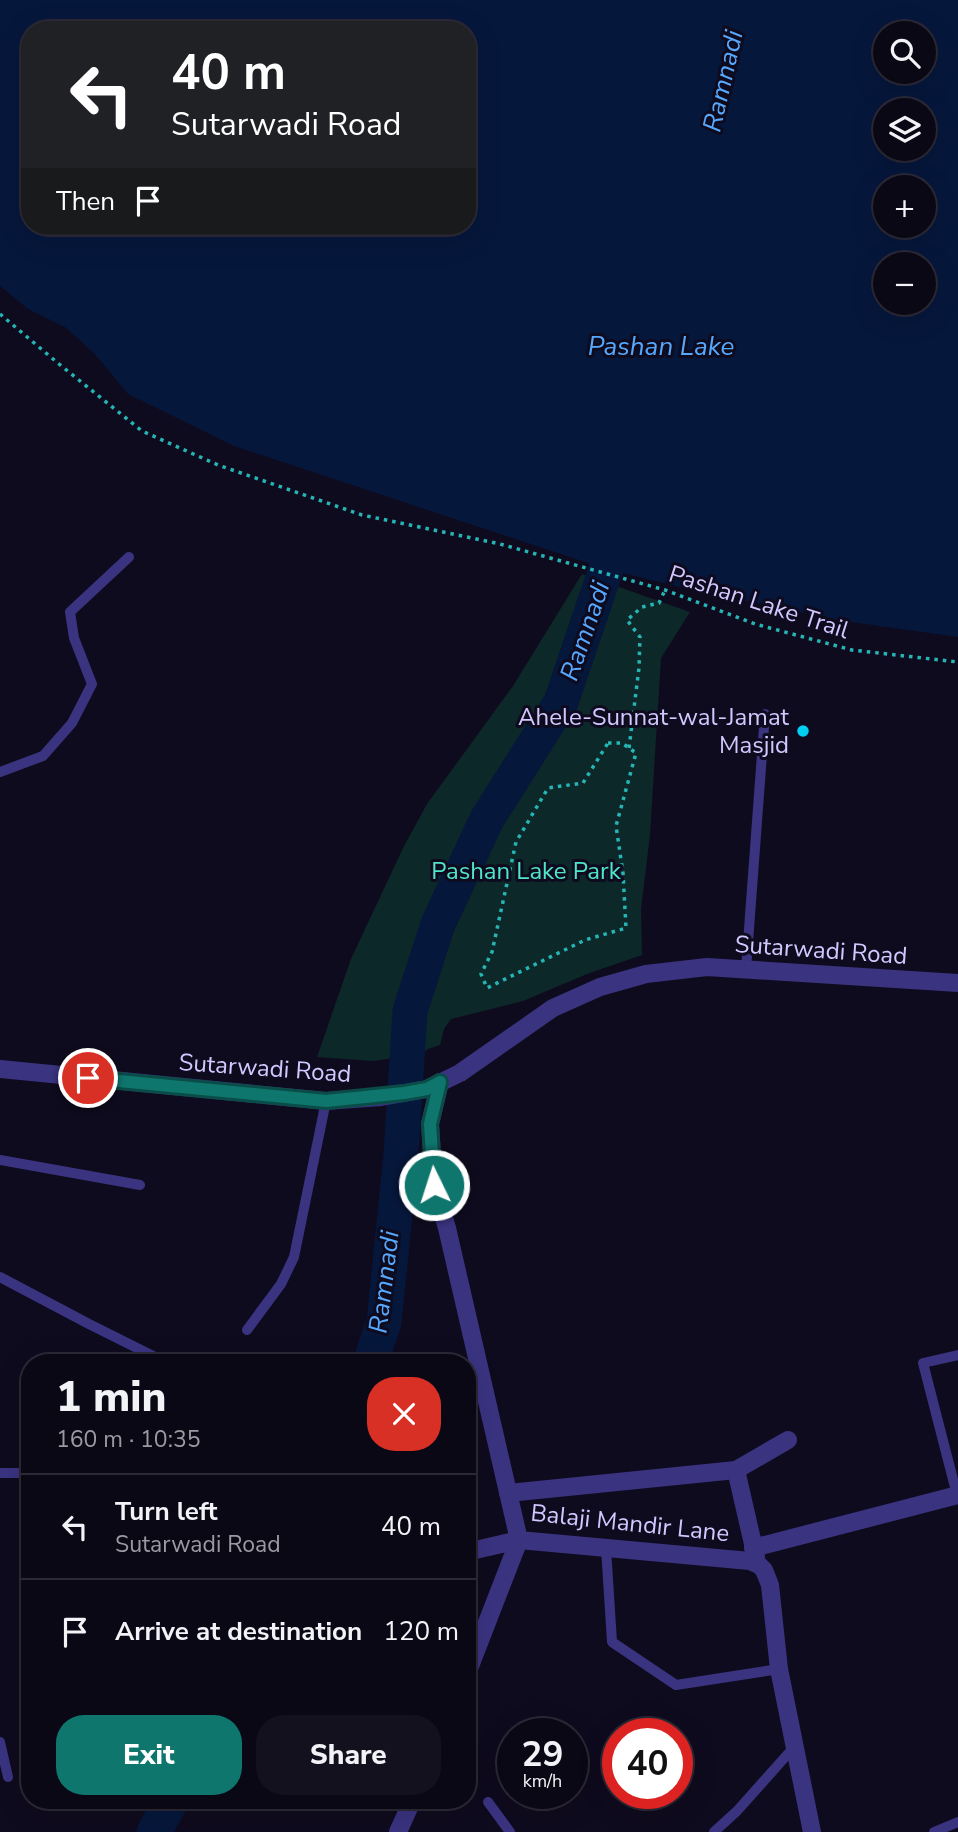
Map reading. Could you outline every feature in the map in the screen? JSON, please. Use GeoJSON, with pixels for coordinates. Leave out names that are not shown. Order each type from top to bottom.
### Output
{"type":"FeatureCollection","features":[{"type":"Feature","properties":{"kind":"street","name":"Sutarwadi Road"},"geometry":{"type":"LineString","coordinates":[[0,1069],[326,1101],[381,1097],[434,1086],[460,1073],[553,1008],[600,987],[646,974],[706,967],[958,983]]}},
{"type":"Feature","properties":{"kind":"street","name":"Balaji Mandir Lane"},"geometry":{"type":"LineString","coordinates":[[434,1086],[430,1124],[434,1185],[447,1228],[519,1540],[750,1561],[756,1556],[770,1585],[779,1670],[812,1832]]}},
{"type":"Feature","properties":{"kind":"street"},"geometry":{"type":"LineString","coordinates":[[508,1493],[736,1470],[788,1440]]}},
{"type":"Feature","properties":{"kind":"street"},"geometry":{"type":"LineString","coordinates":[[736,1470],[756,1556],[957,1495]]}},
{"type":"Feature","properties":{"kind":"street"},"geometry":{"type":"LineString","coordinates":[[476,1550],[519,1540]]}},
{"type":"Feature","properties":{"kind":"street"},"geometry":{"type":"LineString","coordinates":[[476,1643],[519,1540]]}},
{"type":"Feature","properties":{"kind":"street"},"geometry":{"type":"LineString","coordinates":[[398,1832],[408,1809]]}},
{"type":"Feature","properties":{"kind":"lane"},"geometry":{"type":"LineString","coordinates":[[0,772],[43,756],[72,723],[92,684],[74,638],[71,611],[129,557]]}},
{"type":"Feature","properties":{"kind":"lane"},"geometry":{"type":"LineString","coordinates":[[746,969],[765,714]]}},
{"type":"Feature","properties":{"kind":"lane"},"geometry":{"type":"LineString","coordinates":[[247,1330],[281,1284],[294,1257],[326,1101]]}},
{"type":"Feature","properties":{"kind":"lane"},"geometry":{"type":"LineString","coordinates":[[0,1160],[140,1185]]}},
{"type":"Feature","properties":{"kind":"lane"},"geometry":{"type":"LineString","coordinates":[[0,1277],[149,1354]]}},
{"type":"Feature","properties":{"kind":"lane"},"geometry":{"type":"LineString","coordinates":[[957,1495],[923,1363],[958,1355]]}},
{"type":"Feature","properties":{"kind":"lane"},"geometry":{"type":"LineString","coordinates":[[0,1474],[21,1473]]}},
{"type":"Feature","properties":{"kind":"lane"},"geometry":{"type":"LineString","coordinates":[[606,1548],[612,1642],[676,1685],[779,1670]]}},
{"type":"Feature","properties":{"kind":"lane"},"geometry":{"type":"LineString","coordinates":[[0,1742],[9,1777]]}},
{"type":"Feature","properties":{"kind":"lane"},"geometry":{"type":"LineString","coordinates":[[714,1832],[737,1811],[795,1746]]}},
{"type":"Feature","properties":{"kind":"lane"},"geometry":{"type":"LineString","coordinates":[[488,1802],[510,1832]]}},
{"type":"Feature","properties":{"kind":"lane"},"geometry":{"type":"LineString","coordinates":[[934,1832],[958,1822]]}},
{"type":"Feature","properties":{"kind":"path","name":"Pashan Lake Trail"},"geometry":{"type":"LineString","coordinates":[[0,314],[142,430],[218,465],[362,514],[500,544],[664,590],[755,624],[852,650],[958,662]]}},
{"type":"Feature","properties":{"kind":"path"},"geometry":{"type":"LineString","coordinates":[[629,748],[640,637],[627,620],[642,607],[659,603],[664,590]]}},
{"type":"Feature","properties":{"kind":"path"},"geometry":{"type":"LineString","coordinates":[[608,743],[622,743],[629,748],[636,753],[616,826],[623,873],[626,928],[585,940],[487,988],[481,974],[492,952],[516,842],[548,788],[583,783],[608,743]]}},
{"type":"Feature","properties":{"kind":"green space","name":"Pashan Lake Park"},"geometry":{"type":"Polygon","coordinates":[[[582,574],[690,612],[661,658],[650,835],[641,909],[642,955],[587,974],[523,1001],[451,1019],[444,1029],[440,1045],[421,1054],[373,1061],[317,1057],[351,959],[404,846],[427,804],[513,686],[582,574]]]}},
{"type":"Feature","properties":{"kind":"water","name":"Pashan Lake"},"geometry":{"type":"Polygon","coordinates":[[[0,0],[958,0],[958,637],[844,621],[606,569],[234,446],[128,394],[94,353],[65,327],[28,309],[0,286],[0,0]]]}},
{"type":"Feature","properties":{"kind":"waterway","name":"Ramnadi"},"geometry":{"type":"LineString","coordinates":[[373,1354],[384,1322],[401,1155],[410,1011],[438,924],[487,819],[561,702],[606,569],[617,524]]}},
{"type":"Feature","properties":{"kind":"waterway","name":"Ramnadi"},"geometry":{"type":"LineString","coordinates":[[154,1832],[167,1809]]}},
{"type":"Feature","properties":{"kind":"place","name":"Ahele-Sunnat-wal-Jamat Masjid"},"geometry":{"type":"Point","coordinates":[803,731]}},
{"type":"Feature","properties":{"kind":"route"},"geometry":{"type":"LineString","coordinates":[[88,1078],[326,1101],[381,1097],[427,1089],[440,1082],[430,1124],[434,1185]]}}]}
